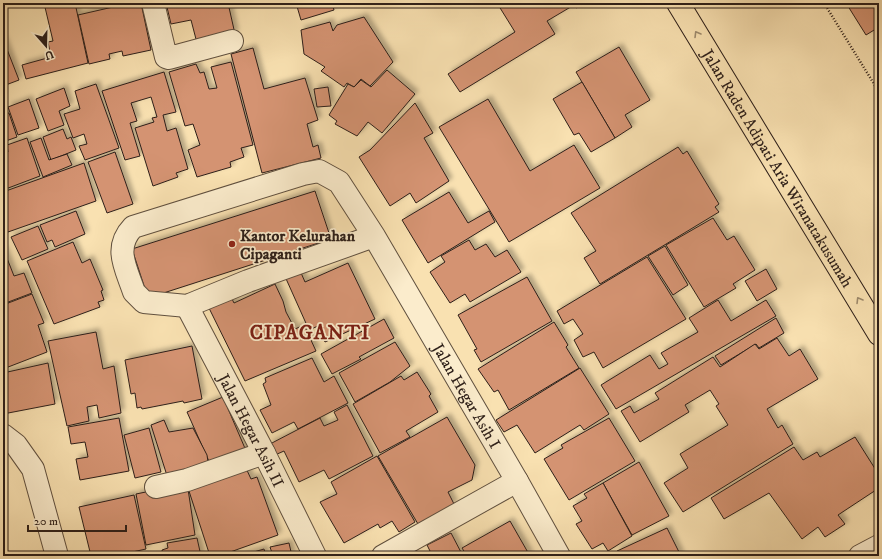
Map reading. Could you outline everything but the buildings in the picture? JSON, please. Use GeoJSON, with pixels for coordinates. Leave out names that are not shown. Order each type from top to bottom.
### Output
{"type":"FeatureCollection","features":[{"type":"Feature","properties":{"kind":"main road","name":"Jalan Raden Adipati Aria Wiranatakusumah"},"geometry":{"type":"LineString","coordinates":[[678,3],[879,334]]}},
{"type":"Feature","properties":{"kind":"street"},"geometry":{"type":"LineString","coordinates":[[153,3],[166,57],[169,58],[232,41]]}},
{"type":"Feature","properties":{"kind":"street","name":"Jalan Hegar Asih I"},"geometry":{"type":"LineString","coordinates":[[187,306],[144,302],[134,292],[121,250],[125,235],[133,227],[302,174],[319,171],[340,182],[374,236],[559,556]]}},
{"type":"Feature","properties":{"kind":"street"},"geometry":{"type":"LineString","coordinates":[[187,306],[248,281],[374,236]]}},
{"type":"Feature","properties":{"kind":"street","name":"Jalan Hegar Asih II"},"geometry":{"type":"LineString","coordinates":[[187,306],[264,453],[315,556]]}},
{"type":"Feature","properties":{"kind":"street"},"geometry":{"type":"LineString","coordinates":[[3,435],[16,445],[33,469],[57,556]]}},
{"type":"Feature","properties":{"kind":"street"},"geometry":{"type":"LineString","coordinates":[[156,487],[188,480],[264,453]]}},
{"type":"Feature","properties":{"kind":"street"},"geometry":{"type":"LineString","coordinates":[[383,556],[517,481]]}},
{"type":"Feature","properties":{"kind":"street"},"geometry":{"type":"LineString","coordinates":[[860,556],[879,546]]}},
{"type":"Feature","properties":{"kind":"path"},"geometry":{"type":"LineString","coordinates":[[824,3],[879,92]]}},
{"type":"Feature","properties":{"kind":"place","name":"Kantor Kelurahan Cipaganti"},"geometry":{"type":"Point","coordinates":[232,244]}},
{"type":"Feature","properties":{"kind":"district","name":"CIPAGANTI"},"geometry":{"type":"Point","coordinates":[310,332]}}]}
